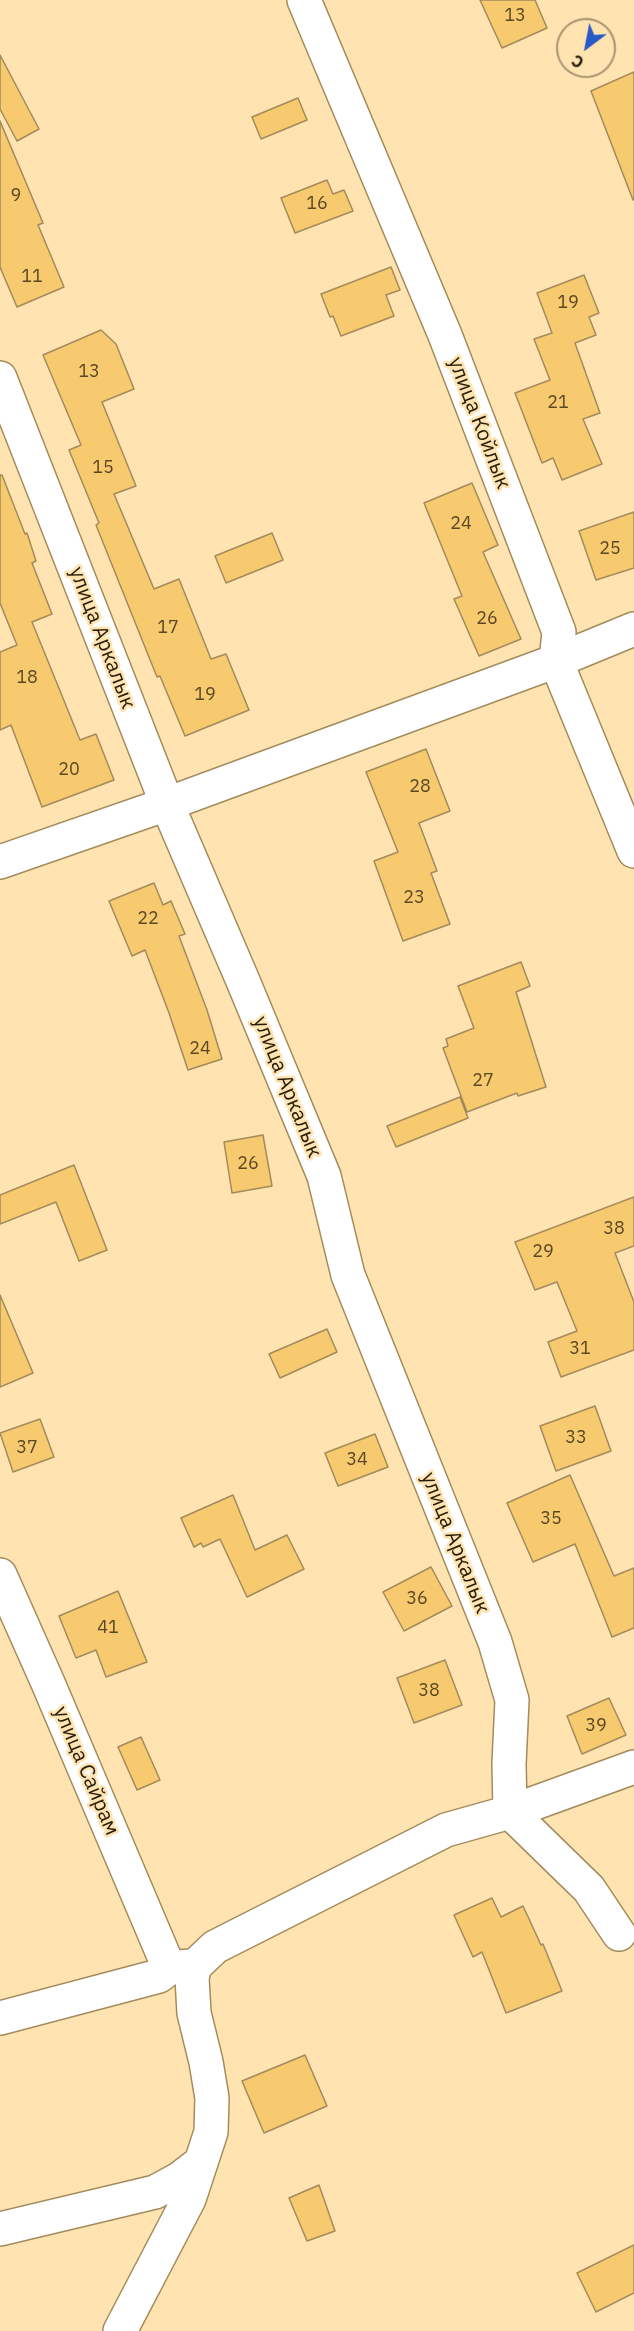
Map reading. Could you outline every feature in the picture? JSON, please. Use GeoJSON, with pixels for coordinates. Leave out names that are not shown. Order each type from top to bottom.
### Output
{"type":"FeatureCollection","features":[{"type":"Feature","properties":{"kind":"street","name":"улица Койлык"},"geometry":{"type":"LineString","coordinates":[[304,0],[445,335],[559,632],[556,660],[634,851]]}},
{"type":"Feature","properties":{"kind":"street","name":"улица Аркалык"},"geometry":{"type":"LineString","coordinates":[[0,378],[167,804],[324,1176],[348,1275],[495,1642],[512,1700],[509,1764],[510,1812]]}},
{"type":"Feature","properties":{"kind":"street"},"geometry":{"type":"LineString","coordinates":[[0,862],[167,804],[556,660],[634,628]]}},
{"type":"Feature","properties":{"kind":"street","name":"улица Сайрам"},"geometry":{"type":"LineString","coordinates":[[0,1575],[53,1694],[182,1967]]}},
{"type":"Feature","properties":{"kind":"street"},"geometry":{"type":"LineString","coordinates":[[0,2018],[159,1976],[182,1967],[215,1947],[446,1830],[510,1812],[634,1767]]}},
{"type":"Feature","properties":{"kind":"street"},"geometry":{"type":"LineString","coordinates":[[510,1812],[589,1889],[619,1934]]}},
{"type":"Feature","properties":{"kind":"street"},"geometry":{"type":"LineString","coordinates":[[120,2331],[189,2199],[211,2132],[212,2098],[194,2013],[192,1978],[182,1967]]}},
{"type":"Feature","properties":{"kind":"street"},"geometry":{"type":"LineString","coordinates":[[0,2229],[154,2192],[179,2179],[200,2163]]}},
{"type":"Feature","properties":{"kind":"building"},"geometry":{"type":"Polygon","coordinates":[[[480,0],[535,0],[547,28],[502,48],[480,0]]]}},
{"type":"Feature","properties":{"kind":"building"},"geometry":{"type":"Polygon","coordinates":[[[0,55],[39,129],[17,141],[0,109],[0,55]]]}},
{"type":"Feature","properties":{"kind":"building"},"geometry":{"type":"Polygon","coordinates":[[[634,72],[634,200],[633,200],[591,91],[634,72]]]}},
{"type":"Feature","properties":{"kind":"building"},"geometry":{"type":"Polygon","coordinates":[[[298,98],[307,120],[261,139],[252,117],[298,98]]]}},
{"type":"Feature","properties":{"kind":"building"},"geometry":{"type":"Polygon","coordinates":[[[0,121],[43,223],[38,225],[64,287],[17,307],[0,267],[0,121]]]}},
{"type":"Feature","properties":{"kind":"building"},"geometry":{"type":"Polygon","coordinates":[[[327,180],[333,194],[344,190],[353,211],[295,233],[281,198],[327,180]]]}},
{"type":"Feature","properties":{"kind":"building"},"geometry":{"type":"Polygon","coordinates":[[[391,267],[400,290],[386,295],[394,316],[341,336],[321,294],[391,267]]]}},
{"type":"Feature","properties":{"kind":"building"},"geometry":{"type":"Polygon","coordinates":[[[584,275],[599,313],[589,317],[596,335],[575,343],[600,413],[583,419],[602,464],[562,480],[553,458],[542,463],[515,393],[550,380],[534,339],[552,333],[537,293],[584,275]]]}},
{"type":"Feature","properties":{"kind":"building"},"geometry":{"type":"Polygon","coordinates":[[[101,330],[116,344],[134,389],[102,402],[136,486],[114,494],[154,589],[179,579],[211,659],[226,654],[249,710],[185,736],[160,676],[157,677],[96,525],[99,523],[69,450],[81,445],[43,355],[101,330]]]}},
{"type":"Feature","properties":{"kind":"building"},"geometry":{"type":"Polygon","coordinates":[[[0,475],[2,475],[25,534],[27,533],[36,561],[32,563],[52,614],[32,622],[80,740],[96,734],[114,780],[42,807],[11,725],[0,730],[0,652],[17,645],[0,603],[0,475]]]}},
{"type":"Feature","properties":{"kind":"building"},"geometry":{"type":"Polygon","coordinates":[[[472,483],[498,545],[483,552],[521,639],[479,656],[454,599],[462,596],[424,503],[472,483]]]}},
{"type":"Feature","properties":{"kind":"building"},"geometry":{"type":"Polygon","coordinates":[[[634,512],[634,568],[596,580],[579,531],[634,512]]]}},
{"type":"Feature","properties":{"kind":"building"},"geometry":{"type":"Polygon","coordinates":[[[272,533],[283,560],[226,583],[215,556],[272,533]]]}},
{"type":"Feature","properties":{"kind":"building"},"geometry":{"type":"Polygon","coordinates":[[[426,749],[450,811],[419,823],[437,871],[431,873],[450,924],[403,941],[374,861],[398,852],[366,772],[426,749]]]}},
{"type":"Feature","properties":{"kind":"building"},"geometry":{"type":"Polygon","coordinates":[[[154,883],[163,905],[171,901],[185,934],[179,936],[207,1010],[222,1059],[188,1070],[145,950],[132,956],[109,901],[154,883]]]}},
{"type":"Feature","properties":{"kind":"building"},"geometry":{"type":"Polygon","coordinates":[[[521,962],[530,986],[516,992],[546,1087],[518,1096],[517,1093],[467,1112],[443,1048],[448,1046],[446,1039],[474,1028],[458,986],[521,962]]]}},
{"type":"Feature","properties":{"kind":"building"},"geometry":{"type":"Polygon","coordinates":[[[460,1097],[468,1118],[396,1147],[387,1126],[460,1097]]]}},
{"type":"Feature","properties":{"kind":"building"},"geometry":{"type":"Polygon","coordinates":[[[263,1135],[272,1186],[232,1193],[224,1142],[263,1135]]]}},
{"type":"Feature","properties":{"kind":"building"},"geometry":{"type":"Polygon","coordinates":[[[74,1165],[107,1250],[79,1261],[56,1202],[0,1224],[0,1195],[74,1165]]]}},
{"type":"Feature","properties":{"kind":"building"},"geometry":{"type":"Polygon","coordinates":[[[634,1197],[634,1246],[615,1253],[634,1302],[634,1350],[561,1377],[548,1342],[577,1331],[557,1282],[535,1290],[515,1242],[634,1197]]]}},
{"type":"Feature","properties":{"kind":"building"},"geometry":{"type":"Polygon","coordinates":[[[0,1295],[33,1373],[0,1387],[0,1295]]]}},
{"type":"Feature","properties":{"kind":"building"},"geometry":{"type":"Polygon","coordinates":[[[327,1329],[337,1352],[280,1378],[269,1354],[327,1329]]]}},
{"type":"Feature","properties":{"kind":"building"},"geometry":{"type":"Polygon","coordinates":[[[595,1406],[611,1451],[556,1471],[540,1426],[595,1406]]]}},
{"type":"Feature","properties":{"kind":"building"},"geometry":{"type":"Polygon","coordinates":[[[40,1419],[54,1457],[13,1472],[0,1433],[40,1419]]]}},
{"type":"Feature","properties":{"kind":"building"},"geometry":{"type":"Polygon","coordinates":[[[375,1434],[388,1467],[338,1486],[325,1453],[375,1434]]]}},
{"type":"Feature","properties":{"kind":"building"},"geometry":{"type":"Polygon","coordinates":[[[570,1475],[614,1576],[634,1568],[634,1628],[612,1637],[575,1544],[533,1562],[507,1503],[570,1475]]]}},
{"type":"Feature","properties":{"kind":"building"},"geometry":{"type":"Polygon","coordinates":[[[233,1495],[255,1550],[287,1535],[304,1569],[247,1597],[220,1539],[203,1547],[201,1543],[194,1547],[181,1518],[233,1495]]]}},
{"type":"Feature","properties":{"kind":"building"},"geometry":{"type":"Polygon","coordinates":[[[431,1567],[452,1606],[404,1631],[383,1592],[431,1567]]]}},
{"type":"Feature","properties":{"kind":"building"},"geometry":{"type":"Polygon","coordinates":[[[118,1591],[147,1662],[106,1677],[96,1650],[76,1658],[59,1616],[118,1591]]]}},
{"type":"Feature","properties":{"kind":"building"},"geometry":{"type":"Polygon","coordinates":[[[445,1660],[462,1705],[414,1723],[397,1678],[445,1660]]]}},
{"type":"Feature","properties":{"kind":"building"},"geometry":{"type":"Polygon","coordinates":[[[609,1698],[626,1735],[582,1754],[567,1716],[609,1698]]]}},
{"type":"Feature","properties":{"kind":"building"},"geometry":{"type":"Polygon","coordinates":[[[141,1737],[160,1780],[137,1790],[118,1747],[141,1737]]]}},
{"type":"Feature","properties":{"kind":"building"},"geometry":{"type":"Polygon","coordinates":[[[492,1898],[501,1917],[523,1906],[541,1945],[543,1944],[562,1991],[506,2013],[482,1952],[473,1957],[454,1915],[492,1898]]]}},
{"type":"Feature","properties":{"kind":"building"},"geometry":{"type":"Polygon","coordinates":[[[305,2055],[327,2106],[264,2133],[242,2081],[305,2055]]]}},
{"type":"Feature","properties":{"kind":"building"},"geometry":{"type":"Polygon","coordinates":[[[319,2185],[335,2231],[307,2241],[289,2198],[319,2185]]]}},
{"type":"Feature","properties":{"kind":"building"},"geometry":{"type":"Polygon","coordinates":[[[634,2245],[634,2293],[596,2312],[577,2273],[634,2245]]]}}]}
